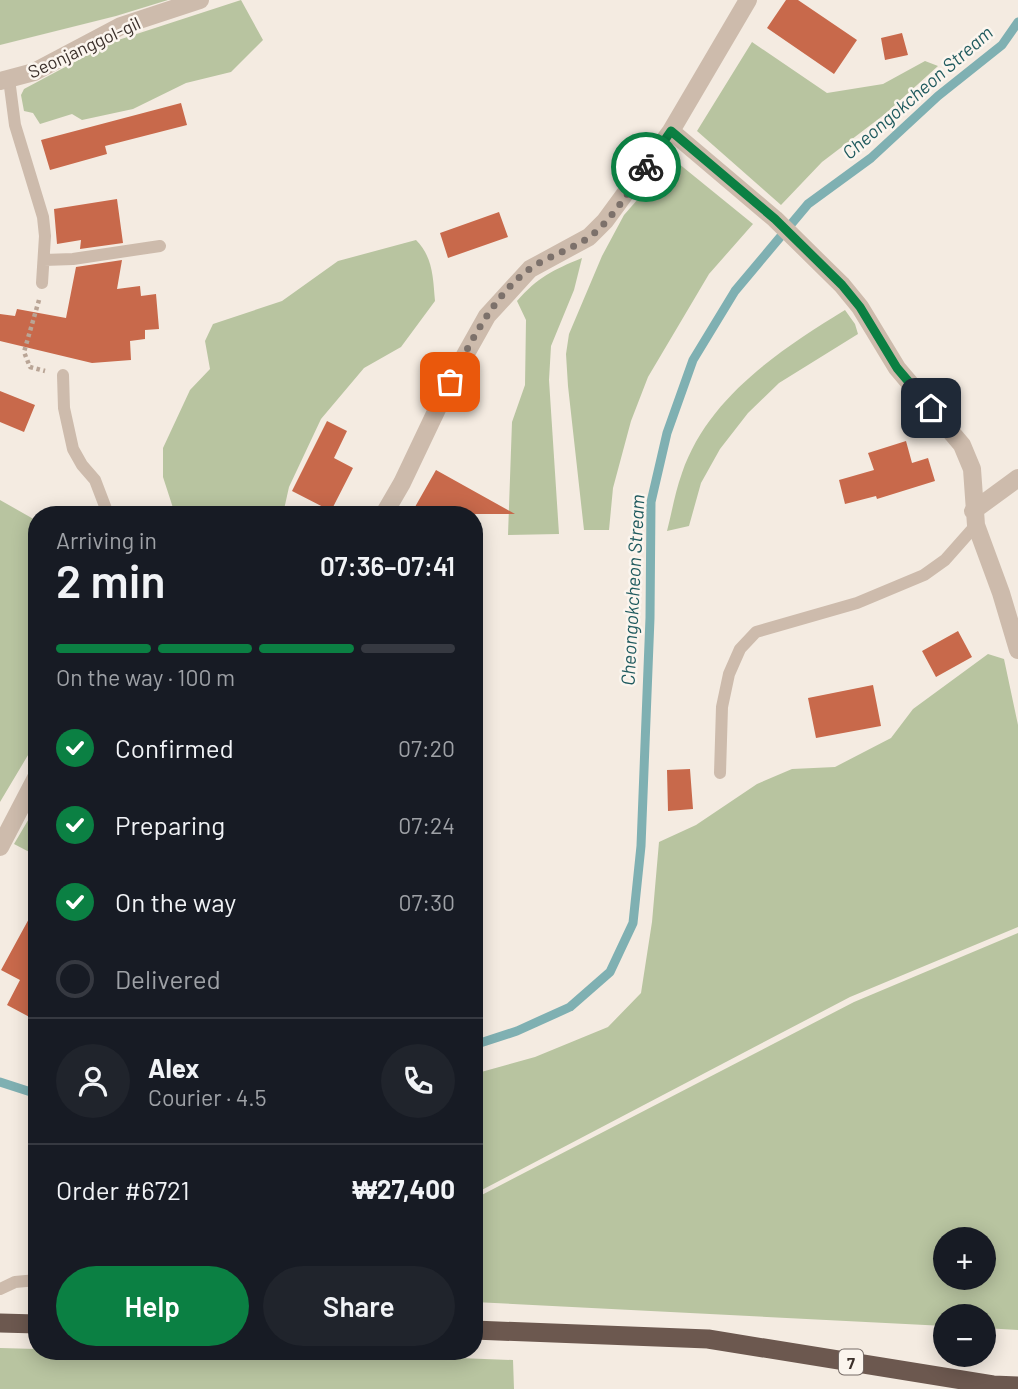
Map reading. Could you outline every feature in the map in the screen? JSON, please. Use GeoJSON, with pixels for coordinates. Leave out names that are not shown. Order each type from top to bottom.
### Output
{"type":"FeatureCollection","features":[{"type":"Feature","properties":{"kind":"highway"},"geometry":{"type":"LineString","coordinates":[[0,1323],[28,1324]]}},
{"type":"Feature","properties":{"kind":"highway","name":"7"},"geometry":{"type":"LineString","coordinates":[[483,1330],[708,1339],[993,1385],[1018,1386]]}},
{"type":"Feature","properties":{"kind":"street","name":"Seonjanggol-gil"},"geometry":{"type":"LineString","coordinates":[[4,80],[34,72],[121,26],[200,0]]}},
{"type":"Feature","properties":{"kind":"street"},"geometry":{"type":"LineString","coordinates":[[389,506],[455,371],[487,316],[530,269],[589,237],[605,221],[671,131],[748,0]]}},
{"type":"Feature","properties":{"kind":"street"},"geometry":{"type":"LineString","coordinates":[[671,131],[775,219],[810,253],[860,307],[897,368],[962,445],[972,469],[975,518],[1018,650]]}},
{"type":"Feature","properties":{"kind":"street"},"geometry":{"type":"LineString","coordinates":[[975,518],[1018,478]]}},
{"type":"Feature","properties":{"kind":"street"},"geometry":{"type":"LineString","coordinates":[[0,847],[28,793]]}},
{"type":"Feature","properties":{"kind":"lane","name":"Seonjanggol-gil"},"geometry":{"type":"LineString","coordinates":[[4,80],[43,217],[42,283]]}},
{"type":"Feature","properties":{"kind":"lane"},"geometry":{"type":"LineString","coordinates":[[44,260],[160,246]]}},
{"type":"Feature","properties":{"kind":"lane"},"geometry":{"type":"LineString","coordinates":[[63,375],[64,408],[73,449],[95,480],[105,506]]}},
{"type":"Feature","properties":{"kind":"lane"},"geometry":{"type":"LineString","coordinates":[[720,773],[722,707],[729,674],[740,649],[756,632],[857,603],[924,575],[945,560],[975,518]]}},
{"type":"Feature","properties":{"kind":"lane"},"geometry":{"type":"LineString","coordinates":[[0,1289],[15,1282],[28,1281]]}},
{"type":"Feature","properties":{"kind":"path"},"geometry":{"type":"LineString","coordinates":[[42,283],[24,352],[25,360],[30,367],[63,375]]}},
{"type":"Feature","properties":{"kind":"green space"},"geometry":{"type":"Polygon","coordinates":[[[0,0],[168,0],[0,45],[0,0]]]}},
{"type":"Feature","properties":{"kind":"green space"},"geometry":{"type":"Polygon","coordinates":[[[241,0],[263,40],[231,72],[186,83],[133,109],[82,120],[72,114],[40,124],[33,113],[24,111],[21,95],[24,89],[112,42],[241,0]]]}},
{"type":"Feature","properties":{"kind":"green space"},"geometry":{"type":"Polygon","coordinates":[[[752,42],[827,93],[883,84],[925,61],[938,66],[885,114],[822,162],[781,205],[697,131],[752,42]]]}},
{"type":"Feature","properties":{"kind":"green space"},"geometry":{"type":"Polygon","coordinates":[[[673,159],[753,224],[709,274],[648,377],[631,421],[613,488],[609,530],[584,530],[568,386],[566,354],[569,334],[602,256],[624,215],[673,159]]]}},
{"type":"Feature","properties":{"kind":"green space"},"geometry":{"type":"Polygon","coordinates":[[[416,240],[429,261],[435,301],[401,347],[364,368],[321,419],[289,487],[285,506],[172,506],[163,477],[163,448],[190,390],[210,369],[205,341],[213,324],[282,301],[338,261],[416,240]]]}},
{"type":"Feature","properties":{"kind":"green space"},"geometry":{"type":"Polygon","coordinates":[[[582,258],[574,290],[551,346],[549,380],[559,534],[508,535],[512,422],[525,385],[526,320],[517,301],[546,275],[582,258]]]}},
{"type":"Feature","properties":{"kind":"green space"},"geometry":{"type":"Polygon","coordinates":[[[845,310],[855,324],[858,334],[779,383],[748,413],[720,449],[701,483],[689,526],[667,531],[682,473],[709,421],[749,378],[772,359],[845,310]]]}},
{"type":"Feature","properties":{"kind":"green space"},"geometry":{"type":"Polygon","coordinates":[[[0,500],[28,516],[28,755],[0,802],[0,500]]]}},
{"type":"Feature","properties":{"kind":"green space"},"geometry":{"type":"Polygon","coordinates":[[[988,654],[1004,659],[1018,725],[1018,927],[850,997],[483,1189],[483,1071],[535,1057],[608,1027],[641,993],[652,922],[659,842],[696,825],[757,784],[792,769],[835,767],[891,738],[913,709],[988,654]]]}},
{"type":"Feature","properties":{"kind":"green space"},"geometry":{"type":"Polygon","coordinates":[[[28,820],[28,851],[14,844],[28,820]]]}},
{"type":"Feature","properties":{"kind":"green space"},"geometry":{"type":"Polygon","coordinates":[[[1018,933],[1018,1330],[996,1329],[996,1304],[933,1304],[933,1325],[483,1302],[483,1194],[854,1002],[1018,933]]]}},
{"type":"Feature","properties":{"kind":"green space"},"geometry":{"type":"Polygon","coordinates":[[[0,1348],[28,1349],[28,1360],[513,1360],[514,1389],[0,1389],[0,1348]]]}},
{"type":"Feature","properties":{"kind":"building"},"geometry":{"type":"Polygon","coordinates":[[[786,0],[798,0],[857,40],[834,74],[767,28],[786,0]]]}},
{"type":"Feature","properties":{"kind":"building"},"geometry":{"type":"Polygon","coordinates":[[[902,33],[908,55],[885,60],[881,38],[902,33]]]}},
{"type":"Feature","properties":{"kind":"building"},"geometry":{"type":"Polygon","coordinates":[[[181,103],[187,125],[105,146],[107,154],[50,170],[41,140],[181,103]]]}},
{"type":"Feature","properties":{"kind":"building"},"geometry":{"type":"Polygon","coordinates":[[[117,199],[123,243],[80,249],[81,240],[57,244],[54,209],[117,199]]]}},
{"type":"Feature","properties":{"kind":"building"},"geometry":{"type":"Polygon","coordinates":[[[499,212],[508,237],[448,258],[440,233],[499,212]]]}},
{"type":"Feature","properties":{"kind":"building"},"geometry":{"type":"Polygon","coordinates":[[[122,260],[117,289],[140,286],[141,296],[156,294],[159,329],[145,330],[145,339],[130,341],[131,360],[92,363],[0,341],[0,314],[15,316],[17,309],[66,318],[76,267],[122,260]]]}},
{"type":"Feature","properties":{"kind":"building"},"geometry":{"type":"Polygon","coordinates":[[[0,391],[35,405],[24,432],[0,422],[0,391]]]}},
{"type":"Feature","properties":{"kind":"building"},"geometry":{"type":"Polygon","coordinates":[[[327,421],[347,431],[334,458],[353,468],[334,506],[321,506],[292,491],[327,421]]]}},
{"type":"Feature","properties":{"kind":"building"},"geometry":{"type":"Polygon","coordinates":[[[906,441],[912,463],[928,458],[935,481],[877,499],[876,496],[845,504],[839,480],[874,470],[868,453],[906,441]]]}},
{"type":"Feature","properties":{"kind":"building"},"geometry":{"type":"Polygon","coordinates":[[[436,470],[515,514],[483,514],[483,506],[416,506],[436,470]]]}},
{"type":"Feature","properties":{"kind":"building"},"geometry":{"type":"Polygon","coordinates":[[[958,631],[972,657],[936,677],[922,651],[958,631]]]}},
{"type":"Feature","properties":{"kind":"building"},"geometry":{"type":"Polygon","coordinates":[[[873,685],[881,726],[816,738],[808,698],[873,685]]]}},
{"type":"Feature","properties":{"kind":"building"},"geometry":{"type":"Polygon","coordinates":[[[690,769],[693,809],[668,811],[667,770],[690,769]]]}},
{"type":"Feature","properties":{"kind":"building"},"geometry":{"type":"Polygon","coordinates":[[[28,920],[28,1016],[7,1005],[20,980],[1,970],[28,920]]]}},
{"type":"Feature","properties":{"kind":"waterway","name":"Cheongokcheon Stream"},"geometry":{"type":"LineString","coordinates":[[483,1042],[517,1031],[570,1007],[610,972],[633,923],[641,846],[650,618],[651,502],[667,433],[693,360],[735,291],[808,204],[871,158],[938,96],[1002,45],[1018,22]]}},
{"type":"Feature","properties":{"kind":"waterway","name":"Cheongokcheon Stream"},"geometry":{"type":"LineString","coordinates":[[0,1082],[28,1091]]}},
{"type":"Feature","properties":{"kind":"way so far"},"geometry":{"type":"LineString","coordinates":[[450,382],[487,316],[510,288],[530,269],[589,237],[605,221],[646,167]]}},
{"type":"Feature","properties":{"kind":"route"},"geometry":{"type":"LineString","coordinates":[[646,167],[671,131],[775,219],[842,285],[860,307],[897,368],[931,408]]}}]}
